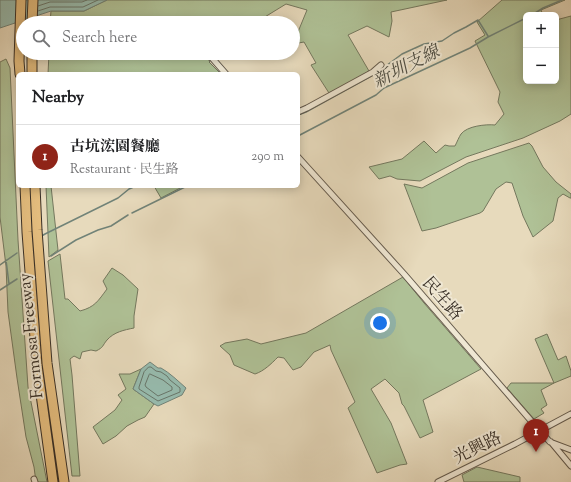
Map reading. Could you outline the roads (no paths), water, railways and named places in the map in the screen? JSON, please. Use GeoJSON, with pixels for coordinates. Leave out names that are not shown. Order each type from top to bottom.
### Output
{"type":"FeatureCollection","features":[{"type":"Feature","properties":{"kind":"highway"},"geometry":{"type":"LineString","coordinates":[[20,16],[21,0]]}},
{"type":"Feature","properties":{"kind":"highway"},"geometry":{"type":"LineString","coordinates":[[32,16],[33,0]]}},
{"type":"Feature","properties":{"kind":"highway"},"geometry":{"type":"LineString","coordinates":[[19,60],[20,72]]}},
{"type":"Feature","properties":{"kind":"highway"},"geometry":{"type":"LineString","coordinates":[[32,60],[32,72]]}},
{"type":"Feature","properties":{"kind":"highway","name":"Formosa Freeway"},"geometry":{"type":"LineString","coordinates":[[25,188],[37,365],[53,482]]}},
{"type":"Feature","properties":{"kind":"highway","name":"Formosa Freeway"},"geometry":{"type":"LineString","coordinates":[[35,188],[48,363],[64,482]]}},
{"type":"Feature","properties":{"kind":"street"},"geometry":{"type":"LineString","coordinates":[[214,60],[224,72]]}},
{"type":"Feature","properties":{"kind":"street"},"geometry":{"type":"LineString","coordinates":[[300,111],[373,72],[381,65]]}},
{"type":"Feature","properties":{"kind":"street","name":"民生路"},"geometry":{"type":"LineString","coordinates":[[300,159],[404,274],[550,442],[571,450]]}},
{"type":"Feature","properties":{"kind":"street","name":"光興路"},"geometry":{"type":"LineString","coordinates":[[438,482],[571,414]]}},
{"type":"Feature","properties":{"kind":"street"},"geometry":{"type":"LineString","coordinates":[[550,442],[571,466]]}},
{"type":"Feature","properties":{"kind":"water"},"geometry":{"type":"Polygon","coordinates":[[[0,0],[107,0],[84,11],[51,11],[36,16],[16,16],[16,23],[0,28],[0,0]]]}},
{"type":"Feature","properties":{"kind":"water"},"geometry":{"type":"Polygon","coordinates":[[[150,362],[158,368],[168,372],[186,388],[182,395],[158,406],[133,389],[141,369],[150,362]]]}},
{"type":"Feature","properties":{"kind":"waterway","name":"新圳支線"},"geometry":{"type":"LineString","coordinates":[[537,12],[562,0]]}},
{"type":"Feature","properties":{"kind":"waterway"},"geometry":{"type":"LineString","coordinates":[[300,114],[375,74],[402,54],[424,44],[442,41],[478,20],[488,36]]}},
{"type":"Feature","properties":{"kind":"waterway","name":"新圳支線"},"geometry":{"type":"LineString","coordinates":[[300,135],[376,95],[384,88],[470,48],[523,20]]}},
{"type":"Feature","properties":{"kind":"waterway"},"geometry":{"type":"LineString","coordinates":[[40,237],[118,198],[131,188]]}},
{"type":"Feature","properties":{"kind":"waterway"},"geometry":{"type":"LineString","coordinates":[[132,213],[183,188]]}},
{"type":"Feature","properties":{"kind":"waterway"},"geometry":{"type":"LineString","coordinates":[[51,256],[76,240],[111,226],[128,215]]}},
{"type":"Feature","properties":{"kind":"waterway"},"geometry":{"type":"LineString","coordinates":[[0,265],[17,253]]}},
{"type":"Feature","properties":{"kind":"waterway"},"geometry":{"type":"LineString","coordinates":[[6,260],[9,284]]}},
{"type":"Feature","properties":{"kind":"waterway"},"geometry":{"type":"LineString","coordinates":[[0,290],[17,279]]}},
{"type":"Feature","properties":{"kind":"place","name":"古坑浤園餐廳"},"geometry":{"type":"Point","coordinates":[536,452]}}]}
